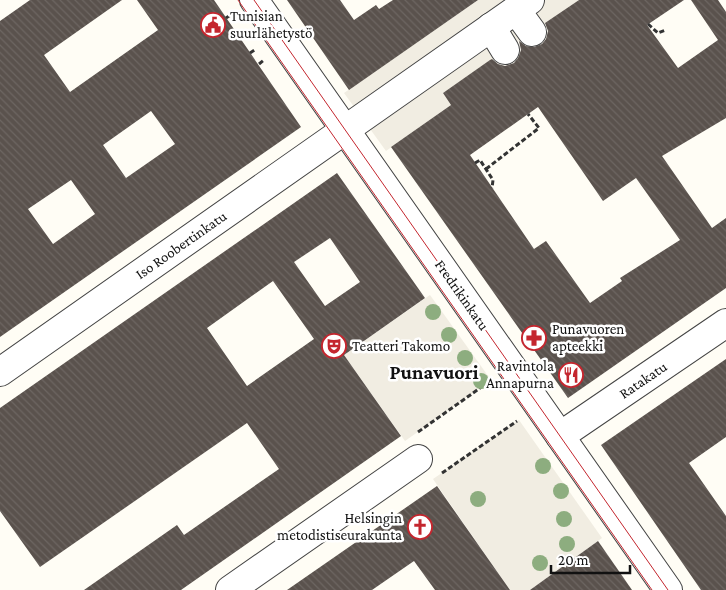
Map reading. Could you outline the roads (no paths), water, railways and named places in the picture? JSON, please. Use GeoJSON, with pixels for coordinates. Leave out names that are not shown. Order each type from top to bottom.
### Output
{"type":"FeatureCollection","features":[{"type":"Feature","properties":{"kind":"street","name":"Fredrikinkatu"},"geometry":{"type":"LineString","coordinates":[[254,0],[353,124],[560,436],[668,590]]}},
{"type":"Feature","properties":{"kind":"street","name":"Iso Roobertinkatu"},"geometry":{"type":"LineString","coordinates":[[0,372],[353,124],[490,44],[523,5]]}},
{"type":"Feature","properties":{"kind":"street"},"geometry":{"type":"LineString","coordinates":[[523,5],[532,32]]}},
{"type":"Feature","properties":{"kind":"street","name":"Ratakatu"},"geometry":{"type":"LineString","coordinates":[[560,436],[726,323]]}},
{"type":"Feature","properties":{"kind":"street"},"geometry":{"type":"LineString","coordinates":[[230,590],[422,457]]}},
{"type":"Feature","properties":{"kind":"tram line"},"geometry":{"type":"LineString","coordinates":[[238,0],[652,590]]}},
{"type":"Feature","properties":{"kind":"tram line"},"geometry":{"type":"LineString","coordinates":[[254,0],[668,590]]}},
{"type":"Feature","properties":{"kind":"place","name":"Tunisian suurlähetystö"},"geometry":{"type":"Point","coordinates":[213,25]}},
{"type":"Feature","properties":{"kind":"place","name":"Punavuoren apteekki"},"geometry":{"type":"Point","coordinates":[534,338]}},
{"type":"Feature","properties":{"kind":"place","name":"Teatteri Takomo"},"geometry":{"type":"Point","coordinates":[334,346]}},
{"type":"Feature","properties":{"kind":"place","name":"Ravintola Annapurna"},"geometry":{"type":"Point","coordinates":[571,375]}},
{"type":"Feature","properties":{"kind":"place","name":"Helsingin metodistiseurakunta"},"geometry":{"type":"Point","coordinates":[420,527]}},
{"type":"Feature","properties":{"kind":"district","name":"Punavuori"},"geometry":{"type":"Point","coordinates":[434,372]}}]}
